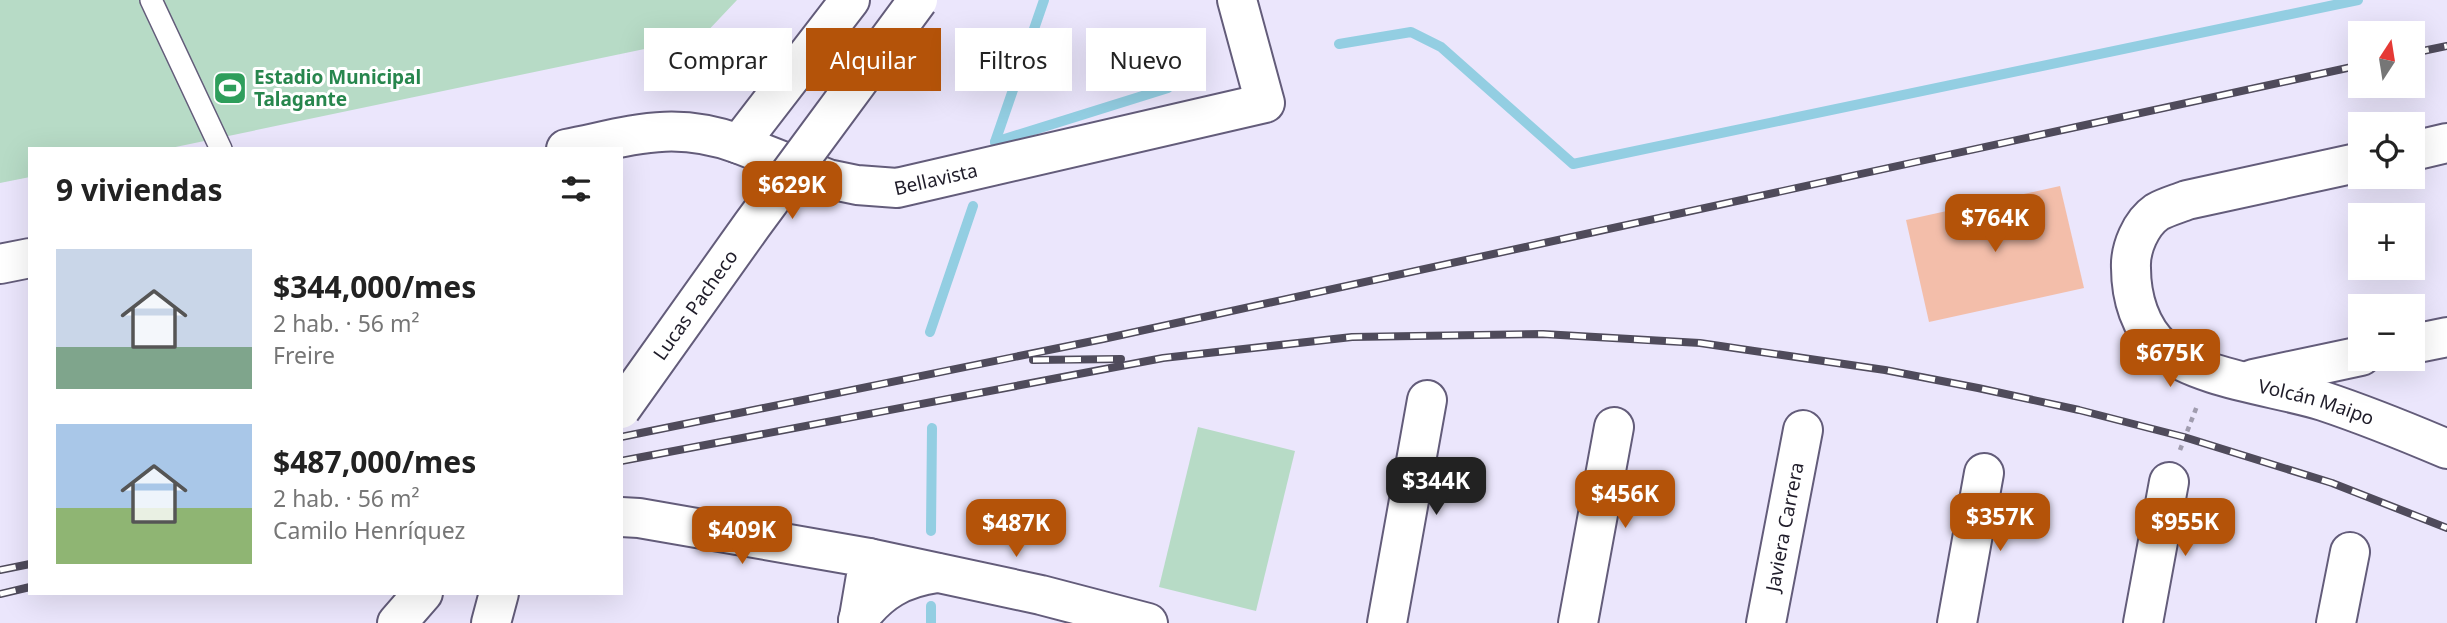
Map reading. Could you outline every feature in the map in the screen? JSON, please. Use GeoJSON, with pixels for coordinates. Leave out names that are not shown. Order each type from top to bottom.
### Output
{"type":"FeatureCollection","features":[{"type":"Feature","properties":{"kind":"street"},"geometry":{"type":"LineString","coordinates":[[739,144],[850,0]]}},
{"type":"Feature","properties":{"kind":"street","name":"Lucas Pacheco"},"geometry":{"type":"LineString","coordinates":[[623,406],[918,0]]}},
{"type":"Feature","properties":{"kind":"street","name":"Bellavista"},"geometry":{"type":"LineString","coordinates":[[576,147],[657,130],[694,131],[739,144],[828,179],[897,188],[1265,103],[1237,0]]}},
{"type":"Feature","properties":{"kind":"street"},"geometry":{"type":"LineString","coordinates":[[2425,148],[2447,143]]}},
{"type":"Feature","properties":{"kind":"street","name":"Volcán Maipo"},"geometry":{"type":"LineString","coordinates":[[2348,165],[2187,200],[2159,211],[2136,240],[2130,270],[2137,309],[2148,334],[2162,349],[2178,360],[2199,369],[2324,402],[2447,449]]}},
{"type":"Feature","properties":{"kind":"street"},"geometry":{"type":"LineString","coordinates":[[0,264],[28,258]]}},
{"type":"Feature","properties":{"kind":"street"},"geometry":{"type":"LineString","coordinates":[[2425,342],[2447,337]]}},
{"type":"Feature","properties":{"kind":"street"},"geometry":{"type":"LineString","coordinates":[[2246,381],[2348,359]]}},
{"type":"Feature","properties":{"kind":"street"},"geometry":{"type":"LineString","coordinates":[[1387,623],[1427,400]]}},
{"type":"Feature","properties":{"kind":"street"},"geometry":{"type":"LineString","coordinates":[[1578,623],[1614,427]]}},
{"type":"Feature","properties":{"kind":"street","name":"Javiera Carrera"},"geometry":{"type":"LineString","coordinates":[[1766,623],[1803,430]]}},
{"type":"Feature","properties":{"kind":"street"},"geometry":{"type":"LineString","coordinates":[[1958,623],[1984,473]]}},
{"type":"Feature","properties":{"kind":"street"},"geometry":{"type":"LineString","coordinates":[[2143,623],[2169,482]]}},
{"type":"Feature","properties":{"kind":"street"},"geometry":{"type":"LineString","coordinates":[[623,517],[869,558],[937,573],[1041,609],[1148,623]]}},
{"type":"Feature","properties":{"kind":"street"},"geometry":{"type":"LineString","coordinates":[[804,547],[831,572],[851,603],[858,622]]}},
{"type":"Feature","properties":{"kind":"street"},"geometry":{"type":"LineString","coordinates":[[2336,623],[2350,552]]}},
{"type":"Feature","properties":{"kind":"street"},"geometry":{"type":"LineString","coordinates":[[858,622],[869,558]]}},
{"type":"Feature","properties":{"kind":"street"},"geometry":{"type":"LineString","coordinates":[[858,622],[875,599],[897,583],[937,573]]}},
{"type":"Feature","properties":{"kind":"street"},"geometry":{"type":"LineString","coordinates":[[397,623],[421,595]]}},
{"type":"Feature","properties":{"kind":"street"},"geometry":{"type":"LineString","coordinates":[[491,623],[498,595]]}},
{"type":"Feature","properties":{"kind":"lane"},"geometry":{"type":"LineString","coordinates":[[151,0],[220,147]]}},
{"type":"Feature","properties":{"kind":"path"},"geometry":{"type":"LineString","coordinates":[[2169,482],[2199,400],[2217,396],[2246,381]]}},
{"type":"Feature","properties":{"kind":"green space","name":"Estadio Municipal Talagante"},"geometry":{"type":"Polygon","coordinates":[[[0,0],[737,0],[711,28],[644,28],[644,49],[176,147],[28,147],[28,177],[0,183],[0,0]]]}},
{"type":"Feature","properties":{"kind":"green space"},"geometry":{"type":"Polygon","coordinates":[[[1198,427],[1295,451],[1256,611],[1159,587],[1198,427]]]}},
{"type":"Feature","properties":{"kind":"building"},"geometry":{"type":"Polygon","coordinates":[[[2060,186],[2084,288],[1929,322],[1906,220],[2060,186]]]}},
{"type":"Feature","properties":{"kind":"waterway"},"geometry":{"type":"LineString","coordinates":[[995,142],[1044,0]]}},
{"type":"Feature","properties":{"kind":"waterway"},"geometry":{"type":"LineString","coordinates":[[1339,44],[1411,32],[1441,47],[1573,164],[2358,0]]}},
{"type":"Feature","properties":{"kind":"waterway"},"geometry":{"type":"LineString","coordinates":[[995,142],[1158,91]]}},
{"type":"Feature","properties":{"kind":"waterway"},"geometry":{"type":"LineString","coordinates":[[930,332],[973,206]]}},
{"type":"Feature","properties":{"kind":"waterway"},"geometry":{"type":"LineString","coordinates":[[931,531],[932,428]]}},
{"type":"Feature","properties":{"kind":"waterway"},"geometry":{"type":"LineString","coordinates":[[931,606],[931,623]]}},
{"type":"Feature","properties":{"kind":"railway"},"geometry":{"type":"LineString","coordinates":[[2426,50],[2447,46]]}},
{"type":"Feature","properties":{"kind":"railway"},"geometry":{"type":"LineString","coordinates":[[623,437],[1103,339],[2348,68]]}},
{"type":"Feature","properties":{"kind":"railway"},"geometry":{"type":"LineString","coordinates":[[623,461],[1163,358],[1352,337],[1543,334],[1700,343],[1885,370],[1978,388],[2184,437],[2332,483],[2447,528]]}},
{"type":"Feature","properties":{"kind":"railway"},"geometry":{"type":"LineString","coordinates":[[1033,360],[1121,359]]}},
{"type":"Feature","properties":{"kind":"railway"},"geometry":{"type":"LineString","coordinates":[[0,570],[28,564]]}},
{"type":"Feature","properties":{"kind":"railway"},"geometry":{"type":"LineString","coordinates":[[0,594],[28,587]]}},
{"type":"Feature","properties":{"kind":"place","name":"Estadio Municipal Talagante"},"geometry":{"type":"Point","coordinates":[230,88]}}]}
